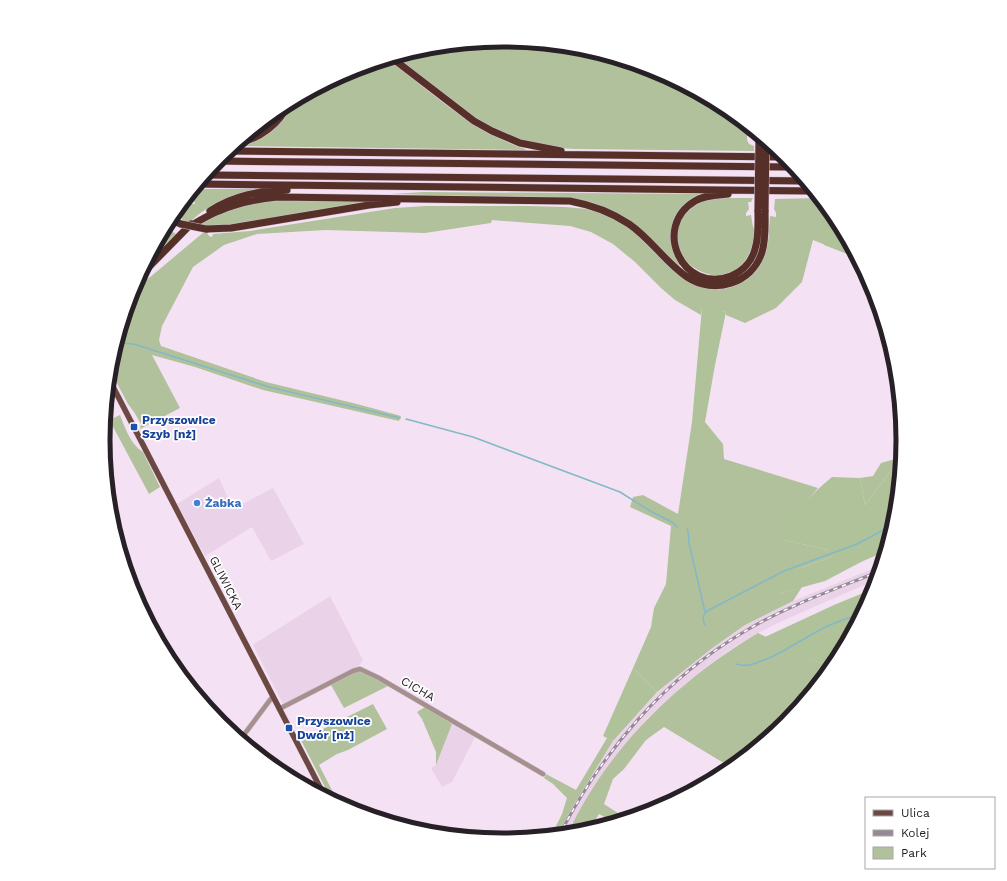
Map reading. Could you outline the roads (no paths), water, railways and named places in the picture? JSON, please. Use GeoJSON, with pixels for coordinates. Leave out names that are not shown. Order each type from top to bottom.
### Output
{"type":"FeatureCollection","features":[{"type":"Feature","properties":{"kind":"highway"},"geometry":{"type":"LineString","coordinates":[[397,62],[474,121],[500,135],[547,149],[593,155]]}},
{"type":"Feature","properties":{"kind":"highway"},"geometry":{"type":"LineString","coordinates":[[250,140],[273,126],[280,117]]}},
{"type":"Feature","properties":{"kind":"highway"},"geometry":{"type":"LineString","coordinates":[[184,226],[234,205],[252,200],[277,196],[558,200],[576,202],[607,211],[630,225],[641,233],[686,276],[700,284],[722,286],[738,281],[744,277],[755,266],[762,252],[764,244],[762,210],[762,144]]}},
{"type":"Feature","properties":{"kind":"highway"},"geometry":{"type":"LineString","coordinates":[[237,151],[776,157]]}},
{"type":"Feature","properties":{"kind":"highway"},"geometry":{"type":"LineString","coordinates":[[226,161],[786,167]]}},
{"type":"Feature","properties":{"kind":"highway"},"geometry":{"type":"LineString","coordinates":[[213,175],[799,181]]}},
{"type":"Feature","properties":{"kind":"highway"},"geometry":{"type":"LineString","coordinates":[[205,184],[807,191]]}},
{"type":"Feature","properties":{"kind":"highway"},"geometry":{"type":"LineString","coordinates":[[155,259],[184,226],[212,209],[239,196],[268,191],[331,186]]}},
{"type":"Feature","properties":{"kind":"highway"},"geometry":{"type":"LineString","coordinates":[[753,190],[696,200],[684,210],[677,222],[674,235],[678,256],[689,269],[701,276],[716,279],[735,274],[744,267],[753,256],[762,210]]}},
{"type":"Feature","properties":{"kind":"highway"},"geometry":{"type":"LineString","coordinates":[[176,222],[184,226],[206,229],[231,228],[370,205],[426,199]]}},
{"type":"Feature","properties":{"kind":"main road","name":"GLIWICKA"},"geometry":{"type":"LineString","coordinates":[[113,387],[321,788]]}},
{"type":"Feature","properties":{"kind":"street","name":"CICHA"},"geometry":{"type":"LineString","coordinates":[[280,709],[353,671],[360,669],[543,774]]}},
{"type":"Feature","properties":{"kind":"street"},"geometry":{"type":"LineString","coordinates":[[243,735],[273,696]]}},
{"type":"Feature","properties":{"kind":"waterway"},"geometry":{"type":"LineString","coordinates":[[122,344],[137,345],[269,387],[400,418]]}},
{"type":"Feature","properties":{"kind":"waterway"},"geometry":{"type":"LineString","coordinates":[[406,419],[473,437],[620,492],[650,511],[672,522],[677,527]]}},
{"type":"Feature","properties":{"kind":"waterway"},"geometry":{"type":"LineString","coordinates":[[705,625],[703,617],[707,611],[784,571],[857,544],[887,528]]}},
{"type":"Feature","properties":{"kind":"waterway"},"geometry":{"type":"LineString","coordinates":[[687,529],[705,612]]}},
{"type":"Feature","properties":{"kind":"waterway"},"geometry":{"type":"LineString","coordinates":[[736,664],[747,665],[760,662],[830,625],[855,616]]}},
{"type":"Feature","properties":{"kind":"railway"},"geometry":{"type":"LineString","coordinates":[[563,829],[595,775],[616,746],[638,719],[689,670],[717,649],[763,621],[813,598],[874,574]]}},
{"type":"Feature","properties":{"kind":"place","name":"Przyszowice Szyb [nż]"},"geometry":{"type":"Point","coordinates":[134,427]}},
{"type":"Feature","properties":{"kind":"place","name":"Żabka"},"geometry":{"type":"Point","coordinates":[197,503]}},
{"type":"Feature","properties":{"kind":"place","name":"Przyszowice Dwór [nż]"},"geometry":{"type":"Point","coordinates":[289,728]}}]}
